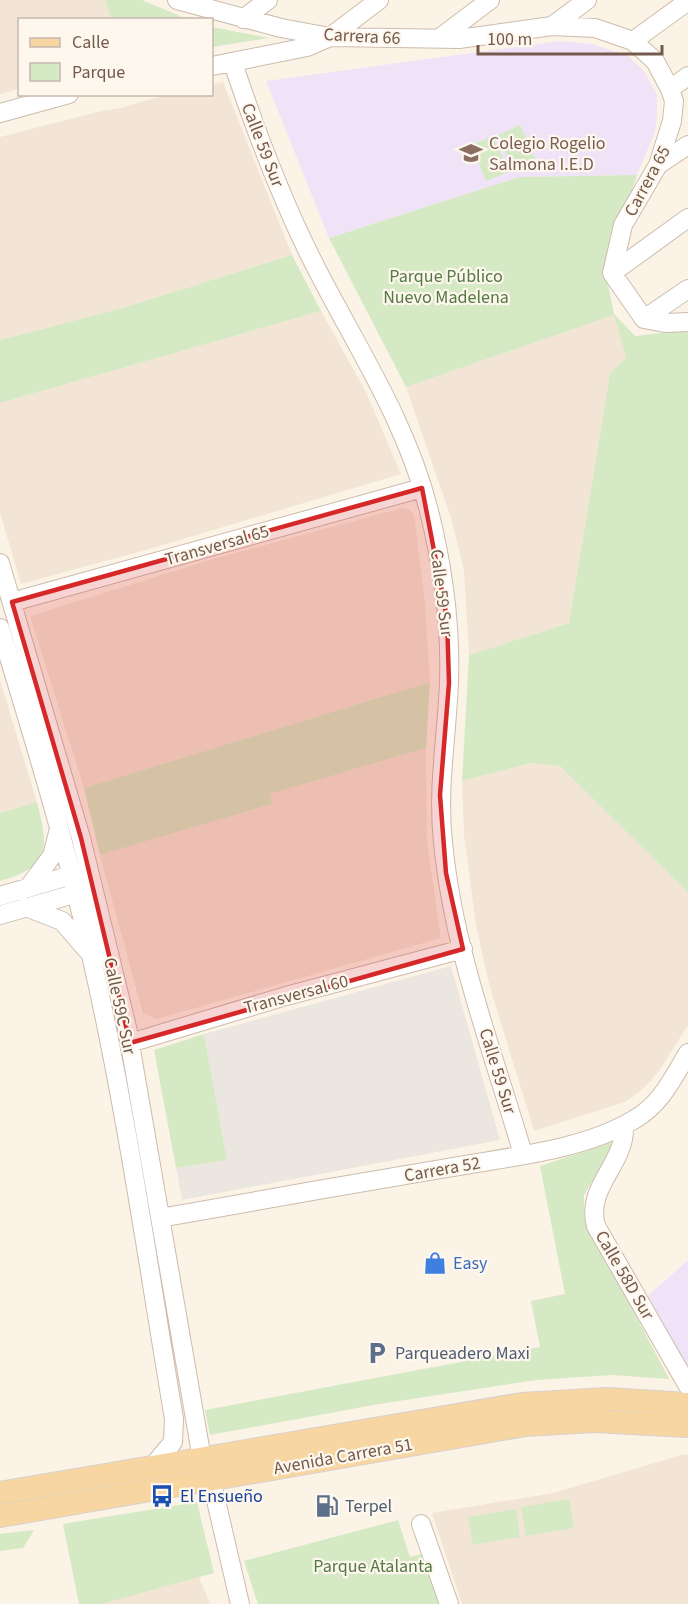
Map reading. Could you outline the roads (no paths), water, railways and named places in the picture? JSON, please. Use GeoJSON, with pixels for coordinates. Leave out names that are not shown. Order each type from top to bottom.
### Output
{"type":"FeatureCollection","features":[{"type":"Feature","properties":{"kind":"main road","name":"Avenida Carrera 51"},"geometry":{"type":"LineString","coordinates":[[0,1516],[207,1469],[548,1401],[607,1399],[688,1404]]}},
{"type":"Feature","properties":{"kind":"main road","name":"Avenida Carrera 51"},"geometry":{"type":"LineString","coordinates":[[0,1493],[152,1467],[207,1469],[525,1425],[593,1421],[688,1426]]}},
{"type":"Feature","properties":{"kind":"street"},"geometry":{"type":"LineString","coordinates":[[243,19],[268,0]]}},
{"type":"Feature","properties":{"kind":"street"},"geometry":{"type":"LineString","coordinates":[[213,66],[297,50],[330,37],[379,0]]}},
{"type":"Feature","properties":{"kind":"street"},"geometry":{"type":"LineString","coordinates":[[441,37],[490,0]]}},
{"type":"Feature","properties":{"kind":"street"},"geometry":{"type":"LineString","coordinates":[[552,26],[587,0]]}},
{"type":"Feature","properties":{"kind":"street"},"geometry":{"type":"LineString","coordinates":[[633,41],[688,0]]}},
{"type":"Feature","properties":{"kind":"street","name":"Carrera 66"},"geometry":{"type":"LineString","coordinates":[[179,1],[243,19],[330,37],[476,37],[552,26]]}},
{"type":"Feature","properties":{"kind":"street","name":"Carrera 65"},"geometry":{"type":"LineString","coordinates":[[552,26],[595,28],[633,41],[655,61],[674,101],[672,121],[657,165],[623,225],[612,273]]}},
{"type":"Feature","properties":{"kind":"street","name":"Calle 59 Sur"},"geometry":{"type":"LineString","coordinates":[[233,63],[289,212],[323,282],[384,392],[422,488],[439,556],[447,618],[449,683],[440,795],[446,873],[463,949],[523,1154]]}},
{"type":"Feature","properties":{"kind":"street"},"geometry":{"type":"LineString","coordinates":[[670,89],[688,76]]}},
{"type":"Feature","properties":{"kind":"street"},"geometry":{"type":"LineString","coordinates":[[0,113],[62,96]]}},
{"type":"Feature","properties":{"kind":"street"},"geometry":{"type":"LineString","coordinates":[[657,165],[688,145]]}},
{"type":"Feature","properties":{"kind":"street"},"geometry":{"type":"LineString","coordinates":[[688,218],[612,273],[644,319],[665,323],[688,322]]}},
{"type":"Feature","properties":{"kind":"street"},"geometry":{"type":"LineString","coordinates":[[644,319],[688,289]]}},
{"type":"Feature","properties":{"kind":"street","name":"Transversal 65"},"geometry":{"type":"LineString","coordinates":[[12,602],[422,488]]}},
{"type":"Feature","properties":{"kind":"street","name":"Calle 59C Sur"},"geometry":{"type":"LineString","coordinates":[[0,562],[80,873],[130,1043],[207,1469],[240,1604]]}},
{"type":"Feature","properties":{"kind":"street","name":"Calle 59C Sur"},"geometry":{"type":"LineString","coordinates":[[0,628],[60,825],[80,873]]}},
{"type":"Feature","properties":{"kind":"street"},"geometry":{"type":"LineString","coordinates":[[28,888],[52,856],[60,825]]}},
{"type":"Feature","properties":{"kind":"street"},"geometry":{"type":"LineString","coordinates":[[0,896],[80,873]]}},
{"type":"Feature","properties":{"kind":"street"},"geometry":{"type":"LineString","coordinates":[[0,915],[85,891]]}},
{"type":"Feature","properties":{"kind":"street","name":"Calle 59C Sur"},"geometry":{"type":"LineString","coordinates":[[85,891],[92,957],[117,1081],[174,1419],[172,1442],[152,1467]]}},
{"type":"Feature","properties":{"kind":"street"},"geometry":{"type":"LineString","coordinates":[[26,908],[62,921],[73,931],[92,957]]}},
{"type":"Feature","properties":{"kind":"street","name":"Transversal 60"},"geometry":{"type":"LineString","coordinates":[[130,1043],[276,999],[463,949]]}},
{"type":"Feature","properties":{"kind":"street","name":"Carrera 52"},"geometry":{"type":"LineString","coordinates":[[160,1218],[523,1154],[600,1135],[624,1126],[660,1099],[688,1053]]}},
{"type":"Feature","properties":{"kind":"street","name":"Calle 58D Sur"},"geometry":{"type":"LineString","coordinates":[[624,1126],[623,1143],[597,1190],[593,1216],[596,1226],[688,1386]]}},
{"type":"Feature","properties":{"kind":"street"},"geometry":{"type":"LineString","coordinates":[[421,1524],[449,1604]]}},
{"type":"Feature","properties":{"kind":"place","name":"Colegio Rogelio Salmona I.E.D"},"geometry":{"type":"Point","coordinates":[471,153]}},
{"type":"Feature","properties":{"kind":"place","name":"Easy"},"geometry":{"type":"Point","coordinates":[435,1263]}},
{"type":"Feature","properties":{"kind":"place","name":"Parqueadero Maxi"},"geometry":{"type":"Point","coordinates":[377,1353]}},
{"type":"Feature","properties":{"kind":"place","name":"El Ensueño"},"geometry":{"type":"Point","coordinates":[162,1496]}},
{"type":"Feature","properties":{"kind":"place","name":"Terpel"},"geometry":{"type":"Point","coordinates":[327,1506]}},
{"type":"Feature","properties":{"kind":"park label","name":"Parque Público Nuevo Madelena"},"geometry":{"type":"Point","coordinates":[446,286]}},
{"type":"Feature","properties":{"kind":"park label","name":"Parque Atalanta"},"geometry":{"type":"Point","coordinates":[373,1566]}}]}
